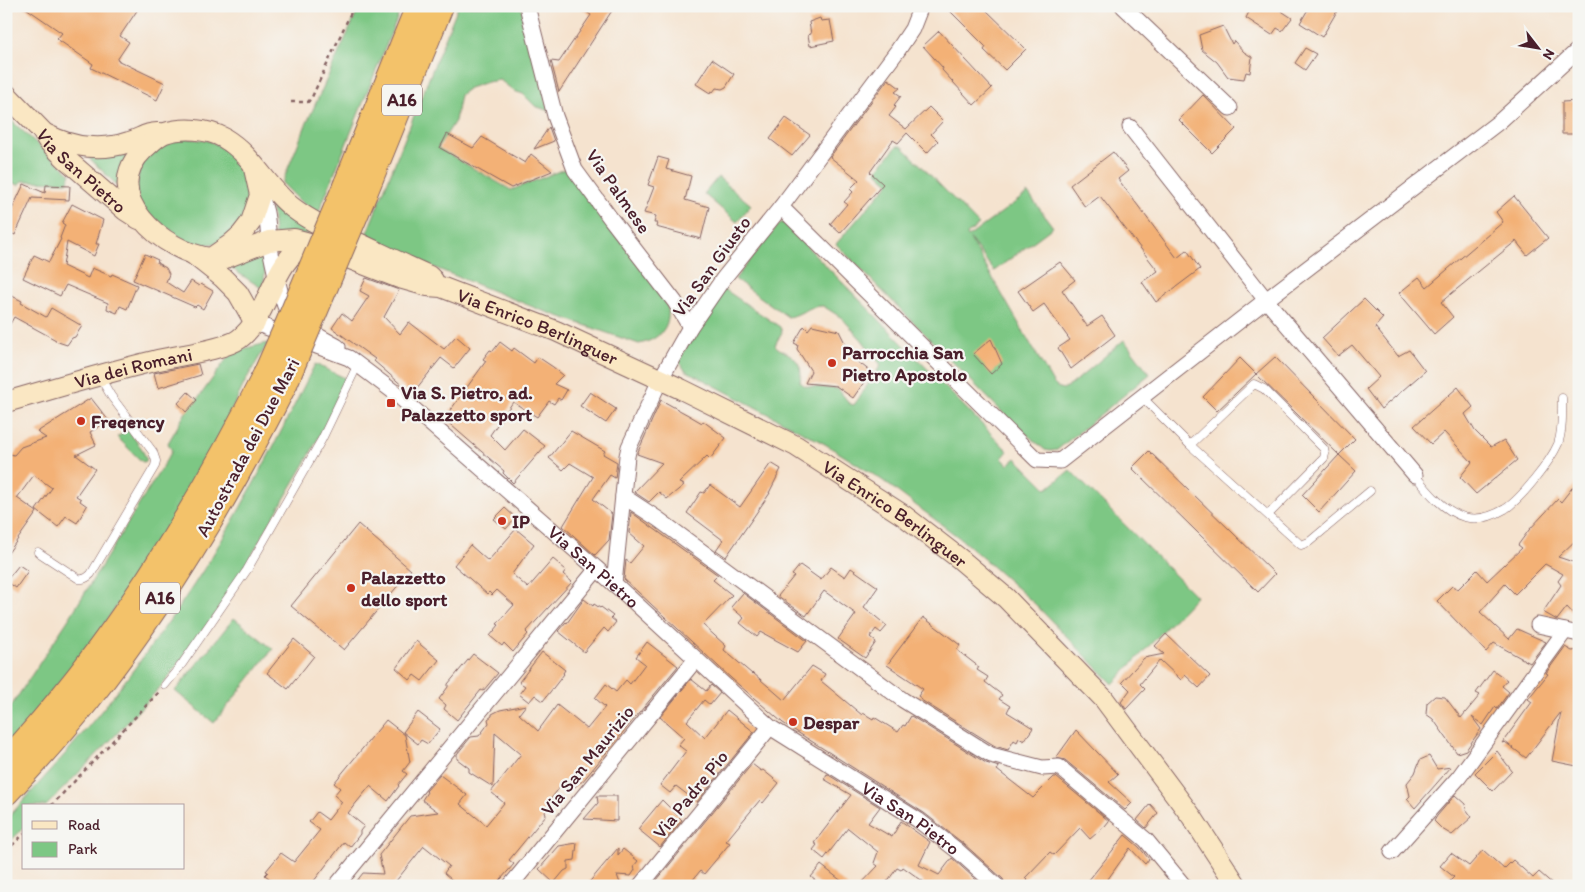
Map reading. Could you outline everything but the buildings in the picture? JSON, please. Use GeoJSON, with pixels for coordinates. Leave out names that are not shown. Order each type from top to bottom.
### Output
{"type":"FeatureCollection","features":[{"type":"Feature","properties":{"kind":"highway","name":"Autostrada dei Due Mari"},"geometry":{"type":"LineString","coordinates":[[6,792],[35,761],[86,700],[137,633],[179,570],[258,436],[284,384],[419,6]]}},
{"type":"Feature","properties":{"kind":"highway","name":"Autostrada dei Due Mari"},"geometry":{"type":"LineString","coordinates":[[6,763],[70,689],[121,622],[163,560],[203,493],[266,376],[289,323],[355,189],[440,6]]}},
{"type":"Feature","properties":{"kind":"main road","name":"Via San Pietro"},"geometry":{"type":"LineString","coordinates":[[6,94],[66,159],[124,210],[141,220]]}},
{"type":"Feature","properties":{"kind":"main road"},"geometry":{"type":"LineString","coordinates":[[42,131],[71,145],[112,147],[152,132],[165,133],[188,129],[208,132],[224,138],[242,152],[252,164],[260,195],[250,222],[241,235],[231,244],[202,256]]}},
{"type":"Feature","properties":{"kind":"main road"},"geometry":{"type":"LineString","coordinates":[[165,133],[154,140],[137,157],[129,174],[128,190],[131,204],[141,220],[156,233],[180,249],[202,256],[238,293],[255,323]]}},
{"type":"Feature","properties":{"kind":"main road","name":"Via Enrico Berlinguer"},"geometry":{"type":"LineString","coordinates":[[252,164],[279,196],[311,221],[429,276],[441,287]]}},
{"type":"Feature","properties":{"kind":"main road","name":"Via Enrico Berlinguer"},"geometry":{"type":"LineString","coordinates":[[202,256],[223,258],[269,241],[294,238],[398,278],[427,286],[441,287],[556,331],[796,446],[903,515],[960,558],[999,593],[1104,699],[1192,816],[1237,886]]}},
{"type":"Feature","properties":{"kind":"main road"},"geometry":{"type":"LineString","coordinates":[[255,323],[286,262],[296,251],[309,243]]}},
{"type":"Feature","properties":{"kind":"main road","name":"Via dei Romani"},"geometry":{"type":"LineString","coordinates":[[6,402],[99,375],[232,343],[255,323]]}},
{"type":"Feature","properties":{"kind":"street","name":"Via Palmese"},"geometry":{"type":"LineString","coordinates":[[527,6],[555,116],[576,170],[611,219],[676,302],[690,327]]}},
{"type":"Feature","properties":{"kind":"street","name":"Via San Giusto"},"geometry":{"type":"LineString","coordinates":[[614,584],[629,447],[660,380],[690,327],[723,279],[781,207],[898,50],[912,28],[921,6]]}},
{"type":"Feature","properties":{"kind":"street"},"geometry":{"type":"LineString","coordinates":[[1123,6],[1230,108]]}},
{"type":"Feature","properties":{"kind":"street"},"geometry":{"type":"LineString","coordinates":[[781,207],[1037,460],[1060,461],[1266,300],[1500,122],[1579,49]]}},
{"type":"Feature","properties":{"kind":"street"},"geometry":{"type":"LineString","coordinates":[[1130,127],[1266,300],[1415,475]]}},
{"type":"Feature","properties":{"kind":"street"},"geometry":{"type":"LineString","coordinates":[[260,195],[266,206],[269,241],[286,311],[293,320],[342,350],[354,361]]}},
{"type":"Feature","properties":{"kind":"street","name":"Via San Pietro"},"geometry":{"type":"LineString","coordinates":[[255,323],[354,361],[394,392],[614,584],[770,727],[918,820],[958,851],[997,886]]}},
{"type":"Feature","properties":{"kind":"street"},"geometry":{"type":"LineString","coordinates":[[623,496],[658,519],[903,700],[966,740],[991,755],[1042,768],[1059,767],[1146,840],[1184,886]]}},
{"type":"Feature","properties":{"kind":"street"},"geometry":{"type":"LineString","coordinates":[[336,886],[596,569]]}},
{"type":"Feature","properties":{"kind":"street"},"geometry":{"type":"LineString","coordinates":[[1392,852],[1459,777],[1572,632],[1538,625]]}},
{"type":"Feature","properties":{"kind":"street","name":"Via San Maurizio"},"geometry":{"type":"LineString","coordinates":[[510,886],[696,659]]}},
{"type":"Feature","properties":{"kind":"street","name":"Via Padre Pio"},"geometry":{"type":"LineString","coordinates":[[640,886],[770,727]]}},
{"type":"Feature","properties":{"kind":"lane"},"geometry":{"type":"LineString","coordinates":[[165,685],[194,648],[247,570],[322,439],[354,361]]}},
{"type":"Feature","properties":{"kind":"lane"},"geometry":{"type":"LineString","coordinates":[[38,552],[79,579],[88,578],[155,466],[156,461],[153,452],[111,396],[99,375]]}},
{"type":"Feature","properties":{"kind":"lane"},"geometry":{"type":"LineString","coordinates":[[1190,445],[1254,384],[1264,389],[1324,449],[1325,454],[1324,458],[1268,515]]}},
{"type":"Feature","properties":{"kind":"lane"},"geometry":{"type":"LineString","coordinates":[[1142,397],[1190,445],[1302,545],[1309,542],[1370,491]]}},
{"type":"Feature","properties":{"kind":"lane"},"geometry":{"type":"LineString","coordinates":[[1415,475],[1425,488],[1448,510],[1464,517],[1476,519],[1490,516],[1506,509],[1523,493],[1550,460],[1558,442],[1562,422],[1562,398]]}},
{"type":"Feature","properties":{"kind":"path"},"geometry":{"type":"LineString","coordinates":[[291,102],[308,102],[312,97],[354,6]]}},
{"type":"Feature","properties":{"kind":"path"},"geometry":{"type":"LineString","coordinates":[[53,804],[165,685]]}},
{"type":"Feature","properties":{"kind":"path"},"geometry":{"type":"LineString","coordinates":[[6,852],[22,836]]}},
{"type":"Feature","properties":{"kind":"green space"},"geometry":{"type":"Polygon","coordinates":[[[360,6],[402,6],[318,214],[301,202],[282,183],[305,127],[360,6]]]}},
{"type":"Feature","properties":{"kind":"green space"},"geometry":{"type":"Polygon","coordinates":[[[458,6],[521,6],[549,111],[535,106],[523,94],[514,91],[500,80],[469,88],[460,95],[455,121],[438,148],[511,190],[567,168],[664,297],[667,305],[668,321],[661,333],[655,338],[639,344],[538,309],[403,255],[366,235],[458,6]]]}},
{"type":"Feature","properties":{"kind":"green space"},"geometry":{"type":"Polygon","coordinates":[[[6,116],[71,174],[67,182],[22,181],[19,185],[6,181],[6,116]]]}},
{"type":"Feature","properties":{"kind":"green space"},"geometry":{"type":"Polygon","coordinates":[[[175,137],[210,141],[226,150],[247,178],[250,194],[244,222],[219,243],[200,245],[186,241],[144,211],[136,196],[140,159],[175,137]]]}},
{"type":"Feature","properties":{"kind":"green space"},"geometry":{"type":"Polygon","coordinates":[[[139,145],[126,194],[81,150],[139,145]]]}},
{"type":"Feature","properties":{"kind":"green space"},"geometry":{"type":"Polygon","coordinates":[[[897,146],[902,146],[979,225],[967,234],[968,237],[1028,193],[1053,227],[994,271],[970,239],[1057,387],[1063,389],[1071,385],[1124,340],[1150,374],[1057,450],[1045,450],[1009,419],[836,244],[889,183],[876,171],[897,146]]]}},
{"type":"Feature","properties":{"kind":"green space"},"geometry":{"type":"Polygon","coordinates":[[[718,177],[751,205],[737,222],[704,194],[718,177]]]}},
{"type":"Feature","properties":{"kind":"green space"},"geometry":{"type":"Polygon","coordinates":[[[271,196],[320,234],[274,235],[271,196]]]}},
{"type":"Feature","properties":{"kind":"green space"},"geometry":{"type":"Polygon","coordinates":[[[780,223],[784,223],[1008,451],[1002,458],[1008,465],[1016,458],[1047,489],[1070,470],[1196,596],[1113,684],[1034,603],[961,539],[882,480],[825,444],[685,370],[679,362],[697,324],[724,289],[780,327],[782,332],[775,345],[796,360],[801,372],[800,382],[805,386],[838,389],[850,404],[854,405],[881,365],[842,318],[823,306],[813,307],[788,317],[735,279],[780,223]]]}},
{"type":"Feature","properties":{"kind":"green space"},"geometry":{"type":"Polygon","coordinates":[[[264,249],[265,272],[263,289],[226,265],[264,249]]]}},
{"type":"Feature","properties":{"kind":"green space"},"geometry":{"type":"Polygon","coordinates":[[[268,343],[247,378],[196,484],[160,543],[91,643],[6,748],[6,714],[70,617],[172,451],[168,443],[186,412],[228,357],[238,350],[268,343]]]}},
{"type":"Feature","properties":{"kind":"green space"},"geometry":{"type":"Polygon","coordinates":[[[315,364],[345,378],[327,421],[307,460],[222,605],[164,683],[48,804],[22,804],[22,830],[6,845],[6,820],[112,698],[150,648],[213,554],[283,428],[315,364]]]}},
{"type":"Feature","properties":{"kind":"green space"},"geometry":{"type":"Polygon","coordinates":[[[128,430],[142,449],[147,461],[143,462],[140,460],[117,437],[128,430]]]}},
{"type":"Feature","properties":{"kind":"green space"},"geometry":{"type":"Polygon","coordinates":[[[234,618],[273,649],[214,723],[175,691],[234,618]]]}},
{"type":"Feature","properties":{"kind":"place","name":"Parrocchia San Pietro Apostolo"},"geometry":{"type":"Point","coordinates":[832,363]}},
{"type":"Feature","properties":{"kind":"place","name":"Via S. Pietro, ad. Palazzetto sport"},"geometry":{"type":"Point","coordinates":[391,403]}},
{"type":"Feature","properties":{"kind":"place","name":"Freqency"},"geometry":{"type":"Point","coordinates":[81,421]}},
{"type":"Feature","properties":{"kind":"place","name":"IP"},"geometry":{"type":"Point","coordinates":[502,521]}},
{"type":"Feature","properties":{"kind":"place","name":"Palazzetto dello sport"},"geometry":{"type":"Point","coordinates":[351,588]}},
{"type":"Feature","properties":{"kind":"place","name":"Despar"},"geometry":{"type":"Point","coordinates":[793,722]}}]}
